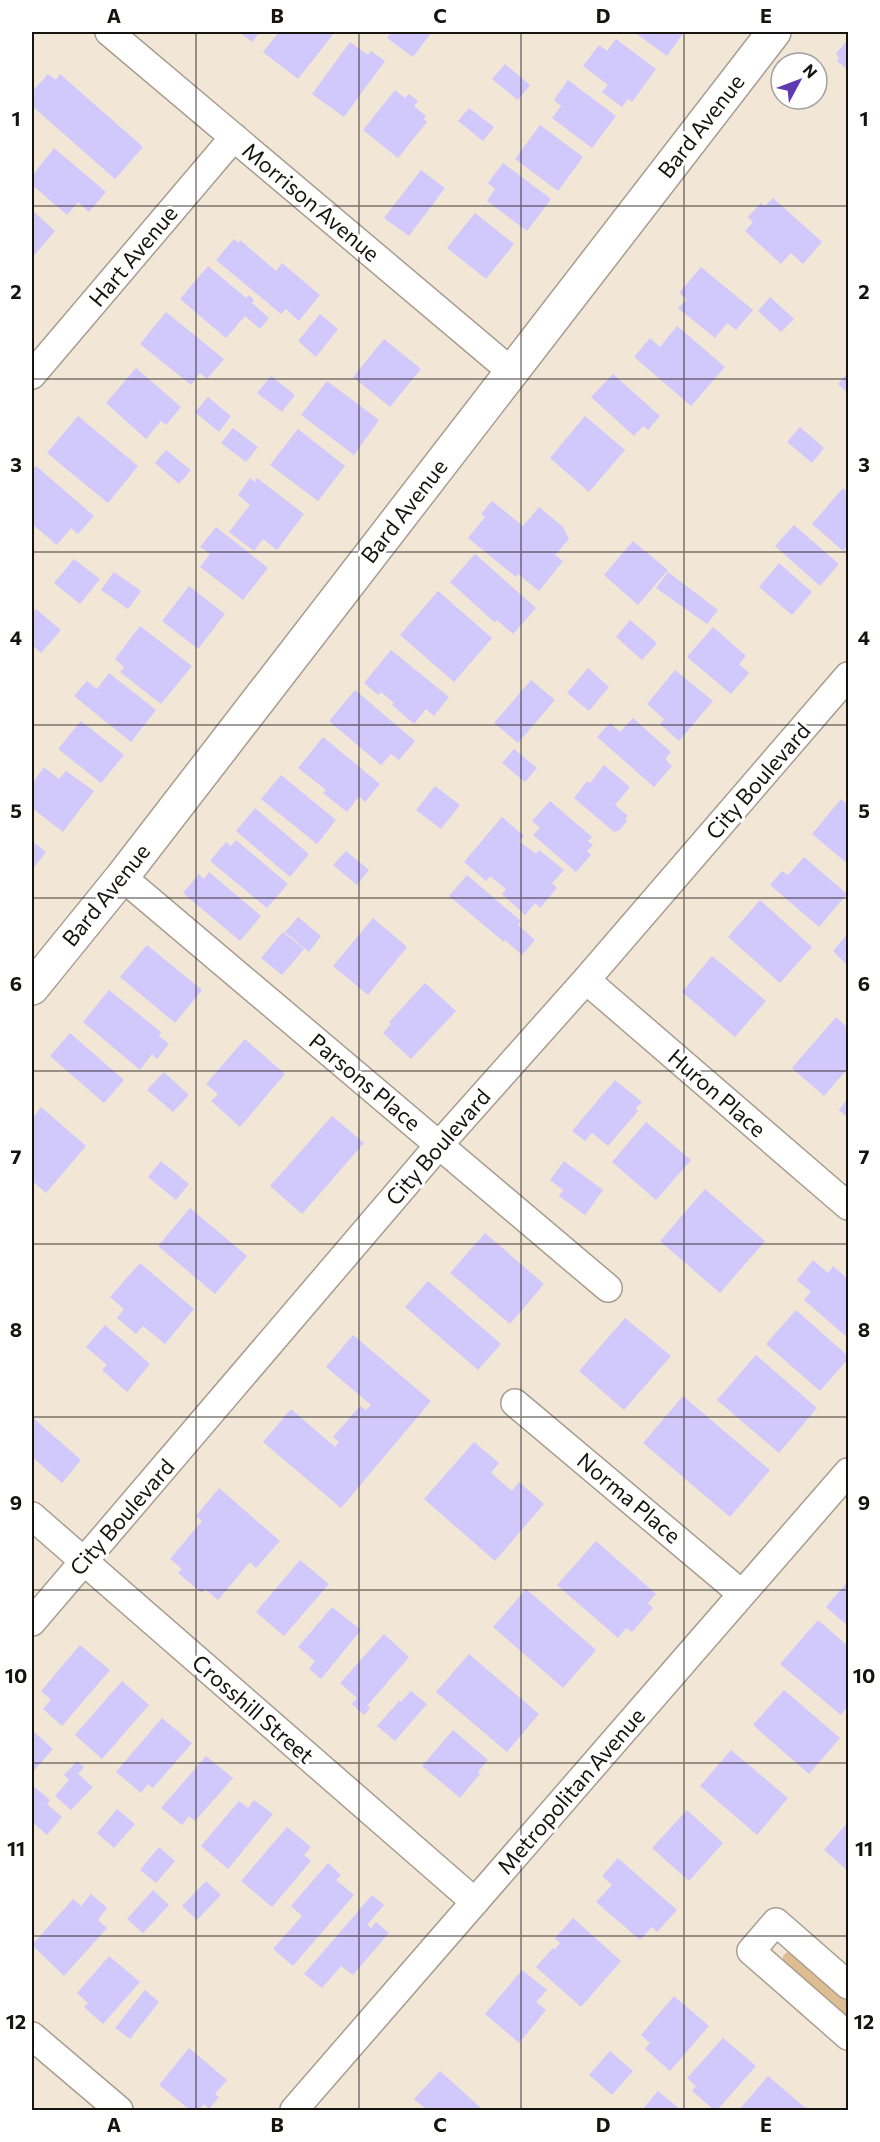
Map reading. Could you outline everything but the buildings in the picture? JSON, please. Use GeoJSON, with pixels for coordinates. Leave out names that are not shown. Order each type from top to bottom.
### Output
{"type":"FeatureCollection","features":[{"type":"Feature","properties":{"kind":"street","name":"Morrison Avenue"},"geometry":{"type":"LineString","coordinates":[[110,32],[512,372]]}},
{"type":"Feature","properties":{"kind":"street","name":"Bard Avenue"},"geometry":{"type":"LineString","coordinates":[[34,980],[122,877],[774,32]]}},
{"type":"Feature","properties":{"kind":"street","name":"Hart Avenue"},"geometry":{"type":"LineString","coordinates":[[32,375],[234,137]]}},
{"type":"Feature","properties":{"kind":"street","name":"City Boulevard"},"geometry":{"type":"LineString","coordinates":[[32,1622],[439,1145],[847,680]]}},
{"type":"Feature","properties":{"kind":"street","name":"Parsons Place"},"geometry":{"type":"LineString","coordinates":[[122,877],[608,1288]]}},
{"type":"Feature","properties":{"kind":"street","name":"Huron Place"},"geometry":{"type":"LineString","coordinates":[[586,980],[849,1206]]}},
{"type":"Feature","properties":{"kind":"street","name":"Norma Place"},"geometry":{"type":"LineString","coordinates":[[515,1403],[741,1594]]}},
{"type":"Feature","properties":{"kind":"street","name":"Metropolitan Avenue"},"geometry":{"type":"LineString","coordinates":[[294,2110],[849,1472]]}},
{"type":"Feature","properties":{"kind":"street","name":"Crosshill Street"},"geometry":{"type":"LineString","coordinates":[[32,1516],[475,1902]]}},
{"type":"Feature","properties":{"kind":"street"},"geometry":{"type":"LineString","coordinates":[[849,1985],[776,1922],[751,1951],[849,2036]]}},
{"type":"Feature","properties":{"kind":"street"},"geometry":{"type":"LineString","coordinates":[[32,2036],[119,2110]]}},
{"type":"Feature","properties":{"kind":"shaded area"},"geometry":{"type":"Polygon","coordinates":[[[787,1952],[796,1955],[848,2001],[848,2021],[783,1963],[783,1956],[787,1952]]]}}]}
